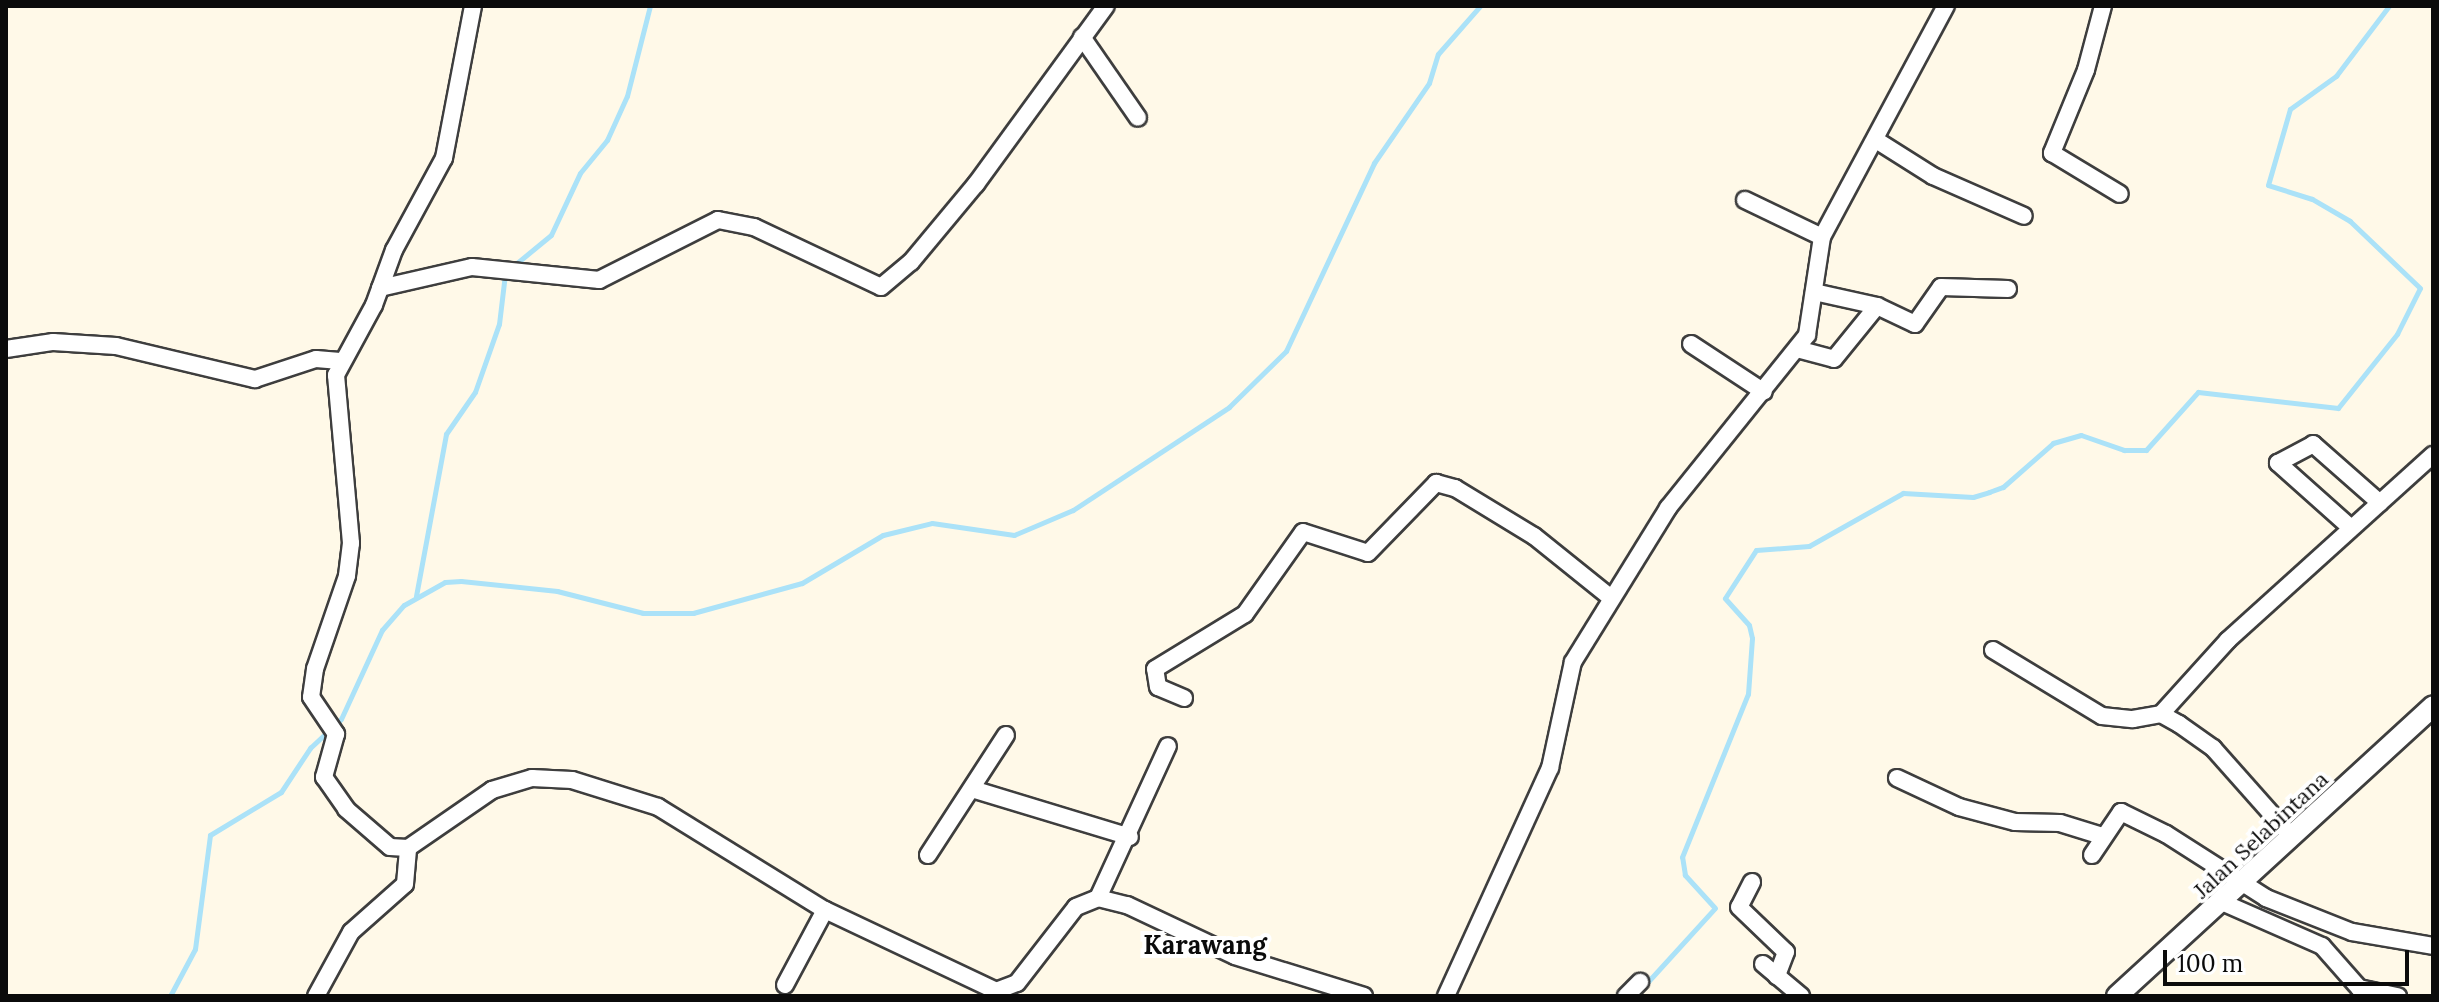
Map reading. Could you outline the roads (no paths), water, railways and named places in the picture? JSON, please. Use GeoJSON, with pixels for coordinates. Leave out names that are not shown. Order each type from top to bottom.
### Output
{"type":"FeatureCollection","features":[{"type":"Feature","properties":{"kind":"street"},"geometry":{"type":"LineString","coordinates":[[473,6],[444,158],[394,250],[363,329],[340,361],[335,382],[351,543],[311,697],[336,734],[325,765],[327,784],[378,839],[390,847],[408,848],[492,790],[532,778],[572,780],[669,813],[825,910],[999,994],[1021,979],[1076,907],[1098,898],[1127,905],[1235,956],[1364,996]]}},
{"type":"Feature","properties":{"kind":"street"},"geometry":{"type":"LineString","coordinates":[[380,288],[457,268],[599,280],[718,220],[754,227],[881,287],[911,262],[976,184],[1106,6]]}},
{"type":"Feature","properties":{"kind":"street"},"geometry":{"type":"LineString","coordinates":[[2103,6],[2086,70],[2052,153],[2120,194]]}},
{"type":"Feature","properties":{"kind":"street"},"geometry":{"type":"LineString","coordinates":[[1446,996],[1550,768],[1566,680],[1610,597],[1668,508],[1764,392],[1810,327],[1822,237],[1876,140],[1943,7]]}},
{"type":"Feature","properties":{"kind":"street"},"geometry":{"type":"LineString","coordinates":[[1082,37],[1138,118]]}},
{"type":"Feature","properties":{"kind":"street"},"geometry":{"type":"LineString","coordinates":[[1876,140],[1933,176],[2024,216]]}},
{"type":"Feature","properties":{"kind":"street"},"geometry":{"type":"LineString","coordinates":[[1745,200],[1822,237]]}},
{"type":"Feature","properties":{"kind":"street"},"geometry":{"type":"LineString","coordinates":[[1814,292],[1877,306],[1912,324],[1941,287],[2008,289]]}},
{"type":"Feature","properties":{"kind":"street"},"geometry":{"type":"LineString","coordinates":[[1797,349],[1827,360],[1836,358],[1877,306]]}},
{"type":"Feature","properties":{"kind":"street"},"geometry":{"type":"LineString","coordinates":[[6,349],[53,342],[116,346],[255,379],[316,359],[340,361]]}},
{"type":"Feature","properties":{"kind":"street"},"geometry":{"type":"LineString","coordinates":[[1691,344],[1764,392]]}},
{"type":"Feature","properties":{"kind":"street"},"geometry":{"type":"LineString","coordinates":[[2351,528],[2278,468],[2278,463],[2313,444],[2380,503]]}},
{"type":"Feature","properties":{"kind":"street"},"geometry":{"type":"LineString","coordinates":[[1993,650],[2102,716],[2133,719],[2161,714],[2195,672],[2433,455]]}},
{"type":"Feature","properties":{"kind":"street"},"geometry":{"type":"LineString","coordinates":[[1184,698],[1158,687],[1155,669],[1245,614],[1299,536],[1308,532],[1368,553],[1436,483],[1455,488],[1534,536],[1610,597]]}},
{"type":"Feature","properties":{"kind":"street","name":"Jalan Selabintana"},"geometry":{"type":"LineString","coordinates":[[2117,996],[2224,903],[2433,706]]}},
{"type":"Feature","properties":{"kind":"street"},"geometry":{"type":"LineString","coordinates":[[2161,714],[2213,748],[2292,837]]}},
{"type":"Feature","properties":{"kind":"street"},"geometry":{"type":"LineString","coordinates":[[928,855],[1006,735]]}},
{"type":"Feature","properties":{"kind":"street"},"geometry":{"type":"LineString","coordinates":[[1098,898],[1130,837],[1168,746]]}},
{"type":"Feature","properties":{"kind":"street"},"geometry":{"type":"LineString","coordinates":[[1897,778],[1959,807],[2026,824],[2064,824],[2102,836]]}},
{"type":"Feature","properties":{"kind":"street"},"geometry":{"type":"LineString","coordinates":[[972,789],[1130,837]]}},
{"type":"Feature","properties":{"kind":"street"},"geometry":{"type":"LineString","coordinates":[[2092,855],[2118,813],[2126,814],[2205,857],[2243,885],[2352,932],[2433,946]]}},
{"type":"Feature","properties":{"kind":"street"},"geometry":{"type":"LineString","coordinates":[[316,996],[351,932],[405,884],[408,848]]}},
{"type":"Feature","properties":{"kind":"street"},"geometry":{"type":"LineString","coordinates":[[1752,882],[1739,907],[1787,953],[1777,976]]}},
{"type":"Feature","properties":{"kind":"street"},"geometry":{"type":"LineString","coordinates":[[2224,903],[2322,946],[2359,988],[2398,996]]}},
{"type":"Feature","properties":{"kind":"street"},"geometry":{"type":"LineString","coordinates":[[785,985],[825,910]]}},
{"type":"Feature","properties":{"kind":"street"},"geometry":{"type":"LineString","coordinates":[[1763,964],[1801,996]]}},
{"type":"Feature","properties":{"kind":"street"},"geometry":{"type":"LineString","coordinates":[[1626,996],[1640,982]]}},
{"type":"Feature","properties":{"kind":"waterway"},"geometry":{"type":"LineString","coordinates":[[512,267],[551,235],[580,173],[607,140],[627,96],[650,6]]}},
{"type":"Feature","properties":{"kind":"waterway"},"geometry":{"type":"LineString","coordinates":[[170,996],[195,949],[210,835],[281,792],[310,748],[341,719],[382,630],[404,605],[445,582],[461,581],[557,591],[643,613],[693,613],[802,583],[883,535],[932,523],[1014,535],[1073,510],[1229,407],[1286,351],[1374,163],[1429,83],[1438,54],[1480,6]]}},
{"type":"Feature","properties":{"kind":"waterway"},"geometry":{"type":"LineString","coordinates":[[1644,986],[1715,908],[1685,875],[1682,857],[1748,694],[1752,638],[1749,625],[1725,598],[1756,550],[1809,546],[1903,493],[1973,497],[1989,492],[2003,487],[2053,443],[2081,435],[2124,450],[2146,450],[2198,392],[2338,408],[2397,334],[2420,288],[2350,221],[2312,199],[2268,185],[2290,109],[2336,76],[2389,6]]}},
{"type":"Feature","properties":{"kind":"waterway"},"geometry":{"type":"LineString","coordinates":[[416,596],[446,434],[475,392],[499,324],[505,274]]}},
{"type":"Feature","properties":{"kind":"district","name":"Karawang"},"geometry":{"type":"Point","coordinates":[1205,945]}}]}
